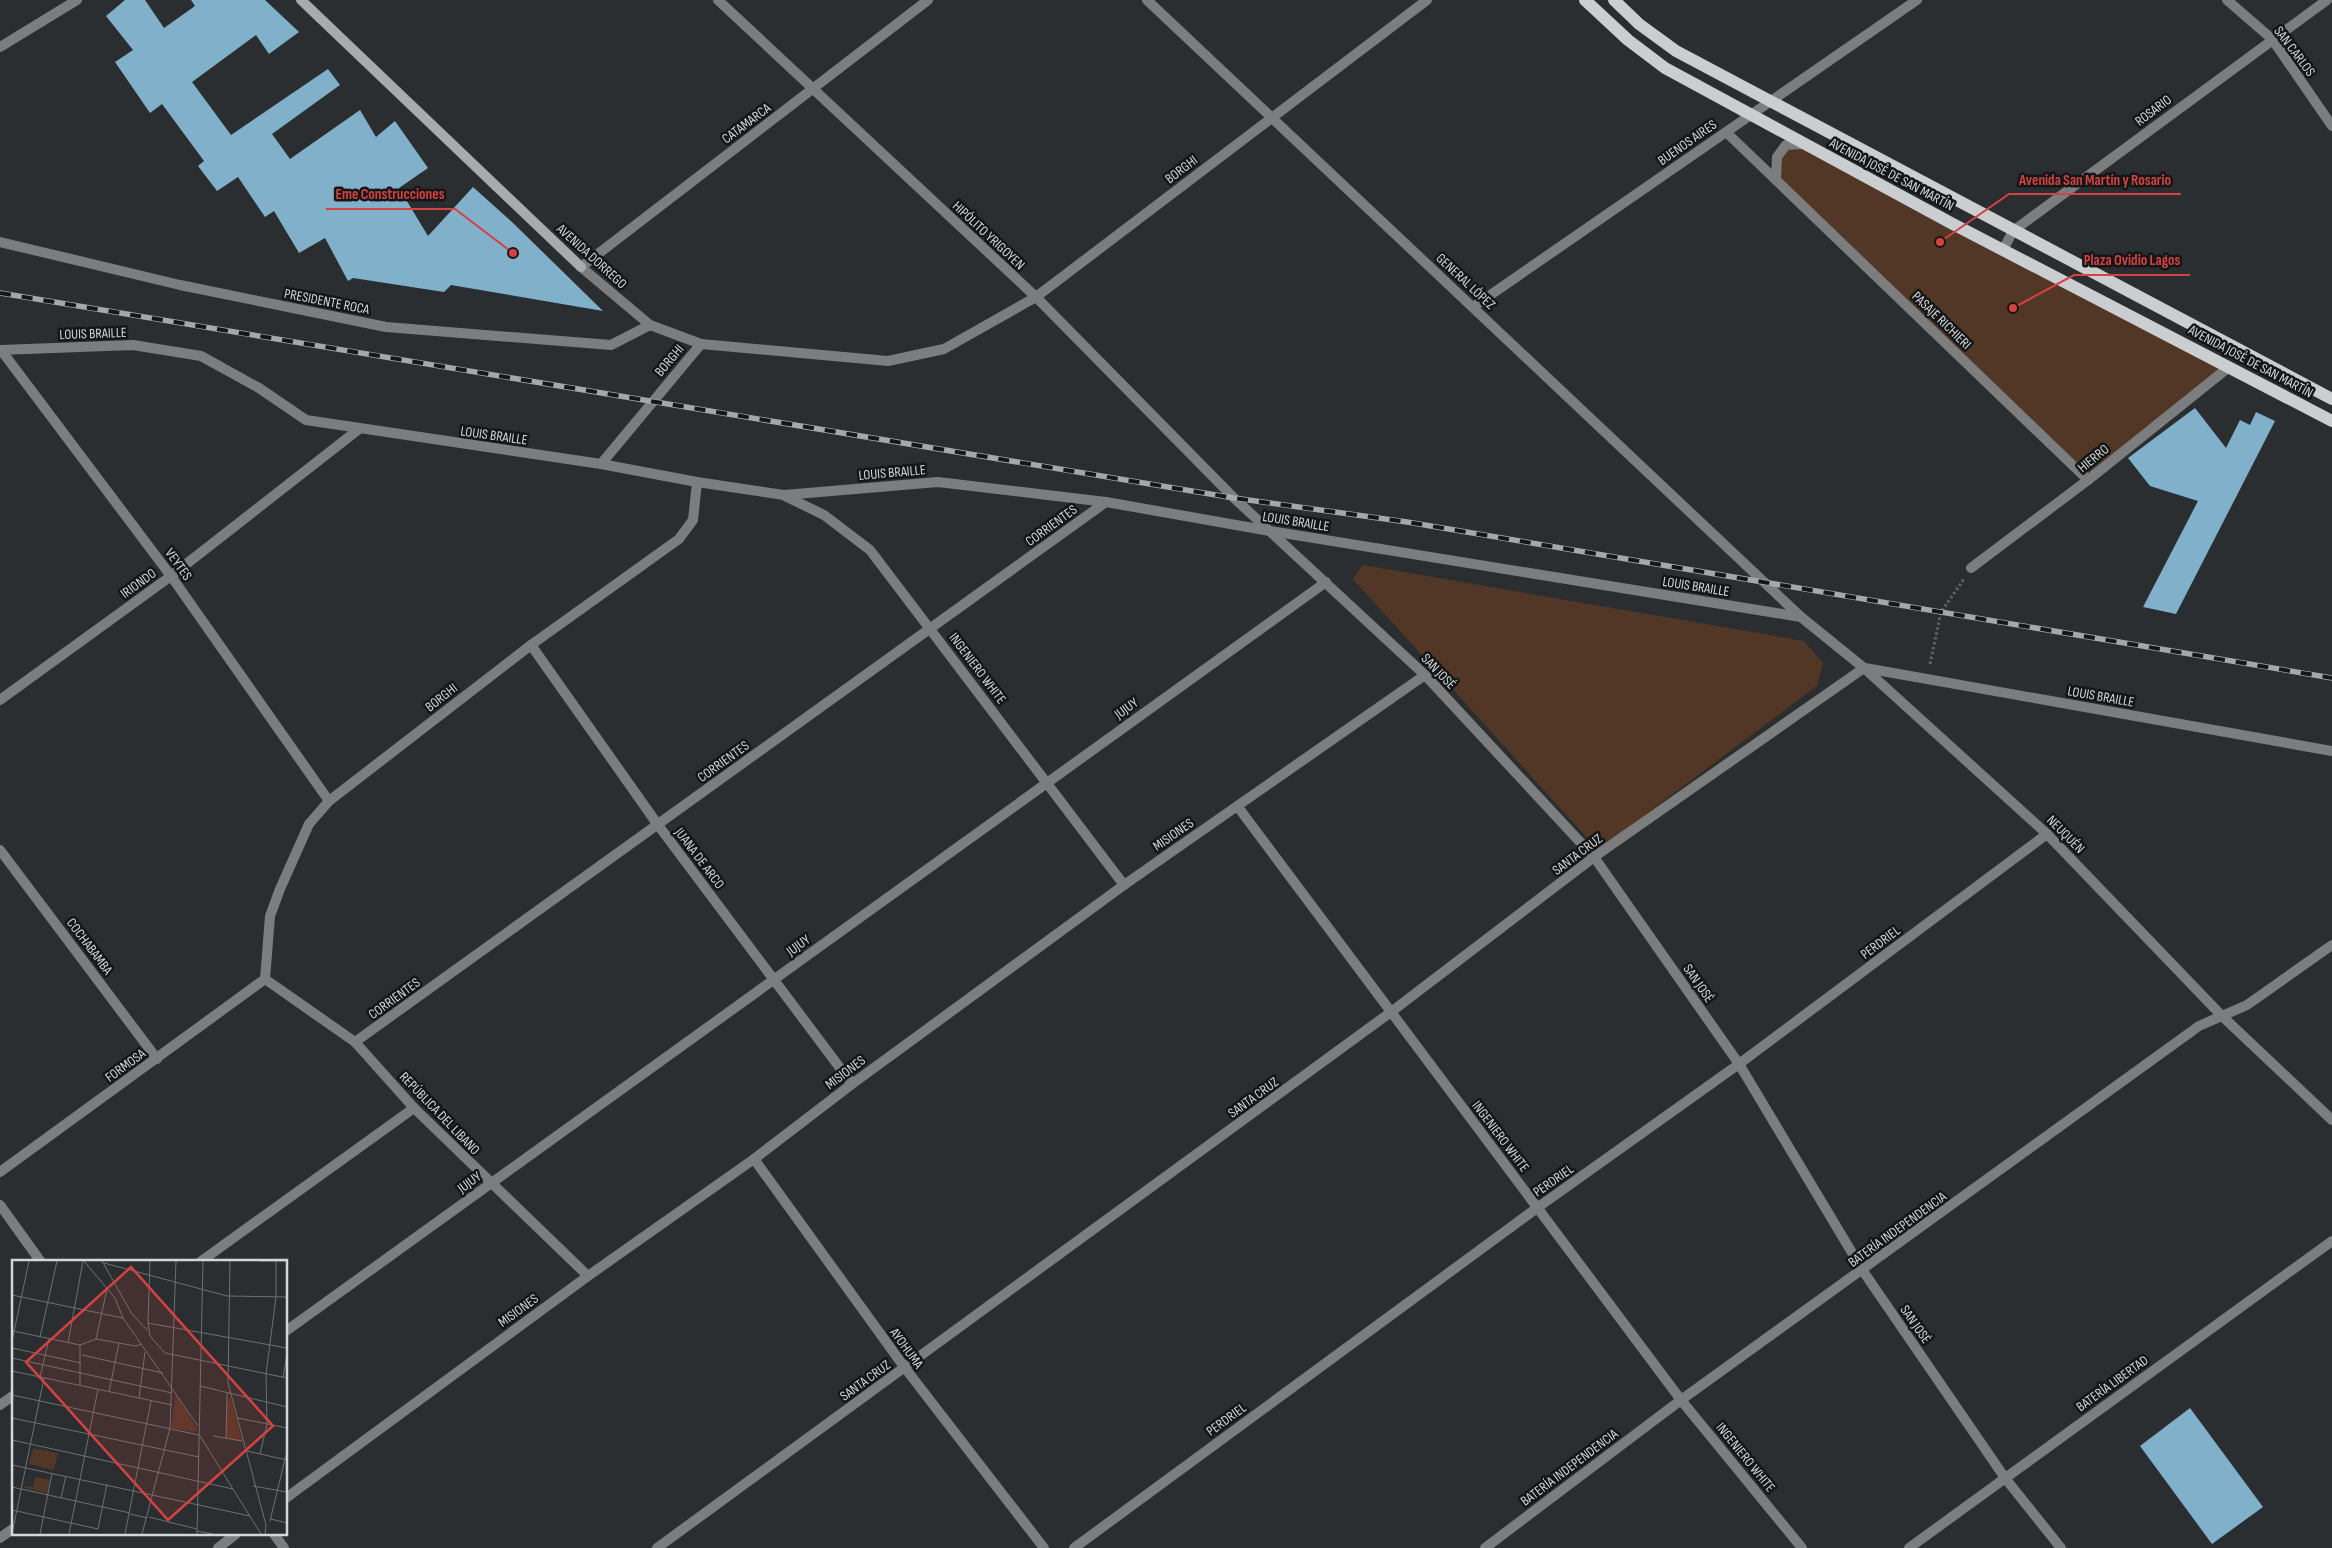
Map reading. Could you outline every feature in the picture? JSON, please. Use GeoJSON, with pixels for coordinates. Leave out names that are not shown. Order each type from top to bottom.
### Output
{"type":"FeatureCollection","features":[{"type":"Feature","properties":{"kind":"main road","name":"AVENIDA DORREGO"},"geometry":{"type":"LineString","coordinates":[[301,0],[581,267]]}},
{"type":"Feature","properties":{"kind":"main road","name":"AVENIDA JOSÉ DE SAN MARTÍN"},"geometry":{"type":"LineString","coordinates":[[1585,0],[1648,56],[1803,144],[2332,421]]}},
{"type":"Feature","properties":{"kind":"main road","name":"AVENIDA JOSÉ DE SAN MARTÍN"},"geometry":{"type":"LineString","coordinates":[[1614,0],[1639,24],[1676,52],[2332,398]]}},
{"type":"Feature","properties":{"kind":"street"},"geometry":{"type":"LineString","coordinates":[[0,47],[77,0]]}},
{"type":"Feature","properties":{"kind":"street","name":"HIPÓLITO YRIGOYEN"},"geometry":{"type":"LineString","coordinates":[[718,0],[1036,297],[1234,498]]}},
{"type":"Feature","properties":{"kind":"street","name":"CATAMARCA"},"geometry":{"type":"LineString","coordinates":[[581,267],[928,0]]}},
{"type":"Feature","properties":{"kind":"street","name":"GENERAL LÓPEZ"},"geometry":{"type":"LineString","coordinates":[[1147,0],[1766,583]]}},
{"type":"Feature","properties":{"kind":"street","name":"BORGHI"},"geometry":{"type":"LineString","coordinates":[[944,349],[1036,297],[1427,0]]}},
{"type":"Feature","properties":{"kind":"street","name":"BUENOS AIRES"},"geometry":{"type":"LineString","coordinates":[[1473,307],[1917,0]]}},
{"type":"Feature","properties":{"kind":"street","name":"SAN CARLOS"},"geometry":{"type":"LineString","coordinates":[[2227,0],[2272,39],[2332,126]]}},
{"type":"Feature","properties":{"kind":"street","name":"ROSARIO"},"geometry":{"type":"LineString","coordinates":[[2003,250],[2013,231],[2327,0]]}},
{"type":"Feature","properties":{"kind":"street","name":"PASAJE RICHIERI"},"geometry":{"type":"LineString","coordinates":[[1726,132],[2088,480]]}},
{"type":"Feature","properties":{"kind":"street"},"geometry":{"type":"LineString","coordinates":[[1776,180],[1777,157],[1786,146],[1803,144]]}},
{"type":"Feature","properties":{"kind":"street","name":"PRESIDENTE ROCA"},"geometry":{"type":"LineString","coordinates":[[0,242],[190,287],[386,327],[612,345],[650,325]]}},
{"type":"Feature","properties":{"kind":"street","name":"AVENIDA DORREGO"},"geometry":{"type":"LineString","coordinates":[[581,267],[650,325],[700,344],[888,361],[944,349]]}},
{"type":"Feature","properties":{"kind":"street","name":"BORGHI"},"geometry":{"type":"LineString","coordinates":[[601,464],[700,344]]}},
{"type":"Feature","properties":{"kind":"street","name":"LOUIS BRAILLE"},"geometry":{"type":"LineString","coordinates":[[0,350],[133,345],[201,356],[259,388],[306,420],[601,464],[697,482],[784,495],[938,482],[1106,502],[1270,531],[1801,616]]}},
{"type":"Feature","properties":{"kind":"street","name":"VEYTES"},"geometry":{"type":"LineString","coordinates":[[0,350],[171,576],[329,801]]}},
{"type":"Feature","properties":{"kind":"street","name":"HIERRO"},"geometry":{"type":"LineString","coordinates":[[1971,568],[2088,480],[2229,367]]}},
{"type":"Feature","properties":{"kind":"street","name":"IRIONDO"},"geometry":{"type":"LineString","coordinates":[[0,700],[171,576],[359,429]]}},
{"type":"Feature","properties":{"kind":"street","name":"BORGHI"},"geometry":{"type":"LineString","coordinates":[[265,979],[270,916],[309,824],[329,801],[531,645],[679,539],[693,520],[697,482]]}},
{"type":"Feature","properties":{"kind":"street","name":"INGENIERO WHITE"},"geometry":{"type":"LineString","coordinates":[[784,495],[824,515],[870,550],[1124,885]]}},
{"type":"Feature","properties":{"kind":"street","name":"SAN JOSÉ"},"geometry":{"type":"LineString","coordinates":[[1234,498],[1425,675],[1594,857],[1739,1064],[1862,1271],[2005,1478],[2061,1548]]}},
{"type":"Feature","properties":{"kind":"street","name":"CORRIENTES"},"geometry":{"type":"LineString","coordinates":[[355,1042],[1106,502]]}},
{"type":"Feature","properties":{"kind":"street","name":"JUJUY"},"geometry":{"type":"LineString","coordinates":[[288,1330],[1326,582]]}},
{"type":"Feature","properties":{"kind":"street","name":"NEUQUÉN"},"geometry":{"type":"LineString","coordinates":[[1766,583],[1801,616],[1864,668],[2047,834],[2221,1015],[2332,1120]]}},
{"type":"Feature","properties":{"kind":"street","name":"JUANA DE ARCO"},"geometry":{"type":"LineString","coordinates":[[531,645],[658,825],[852,1084]]}},
{"type":"Feature","properties":{"kind":"street","name":"LOUIS BRAILLE"},"geometry":{"type":"LineString","coordinates":[[1864,668],[2332,751]]}},
{"type":"Feature","properties":{"kind":"street","name":"SANTA CRUZ"},"geometry":{"type":"LineString","coordinates":[[657,1548],[1392,1012],[1594,857],[1864,668]]}},
{"type":"Feature","properties":{"kind":"street","name":"MISIONES"},"geometry":{"type":"LineString","coordinates":[[288,1497],[588,1276],[754,1159],[852,1084],[1124,885],[1425,675]]}},
{"type":"Feature","properties":{"kind":"street","name":"INGENIERO WHITE"},"geometry":{"type":"LineString","coordinates":[[1238,807],[1681,1400],[1802,1548]]}},
{"type":"Feature","properties":{"kind":"street","name":"PERDRIEL"},"geometry":{"type":"LineString","coordinates":[[1074,1548],[1537,1208],[1739,1064],[2047,834]]}},
{"type":"Feature","properties":{"kind":"street","name":"COCHABAMBA"},"geometry":{"type":"LineString","coordinates":[[0,850],[157,1059]]}},
{"type":"Feature","properties":{"kind":"street","name":"BATERÍA INDEPENDENCIA"},"geometry":{"type":"LineString","coordinates":[[1485,1548],[1681,1400],[2199,1026],[2247,1005],[2332,945]]}},
{"type":"Feature","properties":{"kind":"street","name":"REPÚBLICA DEL LIBANO"},"geometry":{"type":"LineString","coordinates":[[265,979],[355,1042],[414,1108],[588,1276]]}},
{"type":"Feature","properties":{"kind":"street","name":"FORMOSA"},"geometry":{"type":"LineString","coordinates":[[0,1172],[265,979]]}},
{"type":"Feature","properties":{"kind":"street"},"geometry":{"type":"LineString","coordinates":[[203,1260],[414,1108]]}},
{"type":"Feature","properties":{"kind":"street","name":"AYOHUMA"},"geometry":{"type":"LineString","coordinates":[[754,1159],[905,1368],[1044,1548]]}},
{"type":"Feature","properties":{"kind":"street"},"geometry":{"type":"LineString","coordinates":[[0,1205],[40,1260]]}},
{"type":"Feature","properties":{"kind":"street","name":"BATERÍA LIBERTAD"},"geometry":{"type":"LineString","coordinates":[[1909,1548],[2332,1241]]}},
{"type":"Feature","properties":{"kind":"street"},"geometry":{"type":"LineString","coordinates":[[0,1405],[12,1396]]}},
{"type":"Feature","properties":{"kind":"street"},"geometry":{"type":"LineString","coordinates":[[0,1538],[12,1529]]}},
{"type":"Feature","properties":{"kind":"street"},"geometry":{"type":"LineString","coordinates":[[275,1536],[284,1548]]}},
{"type":"Feature","properties":{"kind":"path"},"geometry":{"type":"LineString","coordinates":[[1926,679],[1941,612],[1971,568]]}},
{"type":"Feature","properties":{"kind":"shaded area"},"geometry":{"type":"Polygon","coordinates":[[[1803,144],[2229,367],[2088,480],[1776,180],[1786,145],[1803,144]]]}},
{"type":"Feature","properties":{"kind":"shaded area"},"geometry":{"type":"Polygon","coordinates":[[[1363,565],[1804,641],[1823,663],[1817,686],[1598,850],[1353,579],[1363,565]]]}},
{"type":"Feature","properties":{"kind":"building"},"geometry":{"type":"Polygon","coordinates":[[[125,0],[145,0],[164,28],[195,6],[191,0],[265,0],[299,32],[269,54],[256,35],[192,82],[231,135],[328,69],[340,85],[272,134],[290,159],[360,110],[376,137],[395,121],[428,168],[399,188],[428,236],[473,187],[512,222],[603,311],[451,285],[444,292],[353,278],[348,281],[325,238],[299,253],[274,211],[265,217],[238,177],[217,191],[198,166],[204,161],[162,104],[150,113],[115,62],[133,50],[106,16],[125,0]]]}},
{"type":"Feature","properties":{"kind":"building"},"geometry":{"type":"Polygon","coordinates":[[[2195,408],[2226,448],[2240,420],[2250,425],[2256,412],[2275,421],[2176,614],[2143,607],[2198,501],[2150,486],[2128,458],[2195,408]]]}},
{"type":"Feature","properties":{"kind":"building"},"geometry":{"type":"Polygon","coordinates":[[[2190,1408],[2263,1507],[2212,1544],[2140,1446],[2190,1408]]]}},
{"type":"Feature","properties":{"kind":"railway"},"geometry":{"type":"LineString","coordinates":[[0,293],[1234,498],[1407,522],[2332,678]]}},
{"type":"Feature","properties":{"kind":"place","name":"Avenida San Martín y Rosario"},"geometry":{"type":"Point","coordinates":[1940,242]}},
{"type":"Feature","properties":{"kind":"place","name":"Eme Construcciones"},"geometry":{"type":"Point","coordinates":[513,253]}},
{"type":"Feature","properties":{"kind":"place","name":"Plaza Ovidio Lagos"},"geometry":{"type":"Point","coordinates":[2013,308]}}]}
